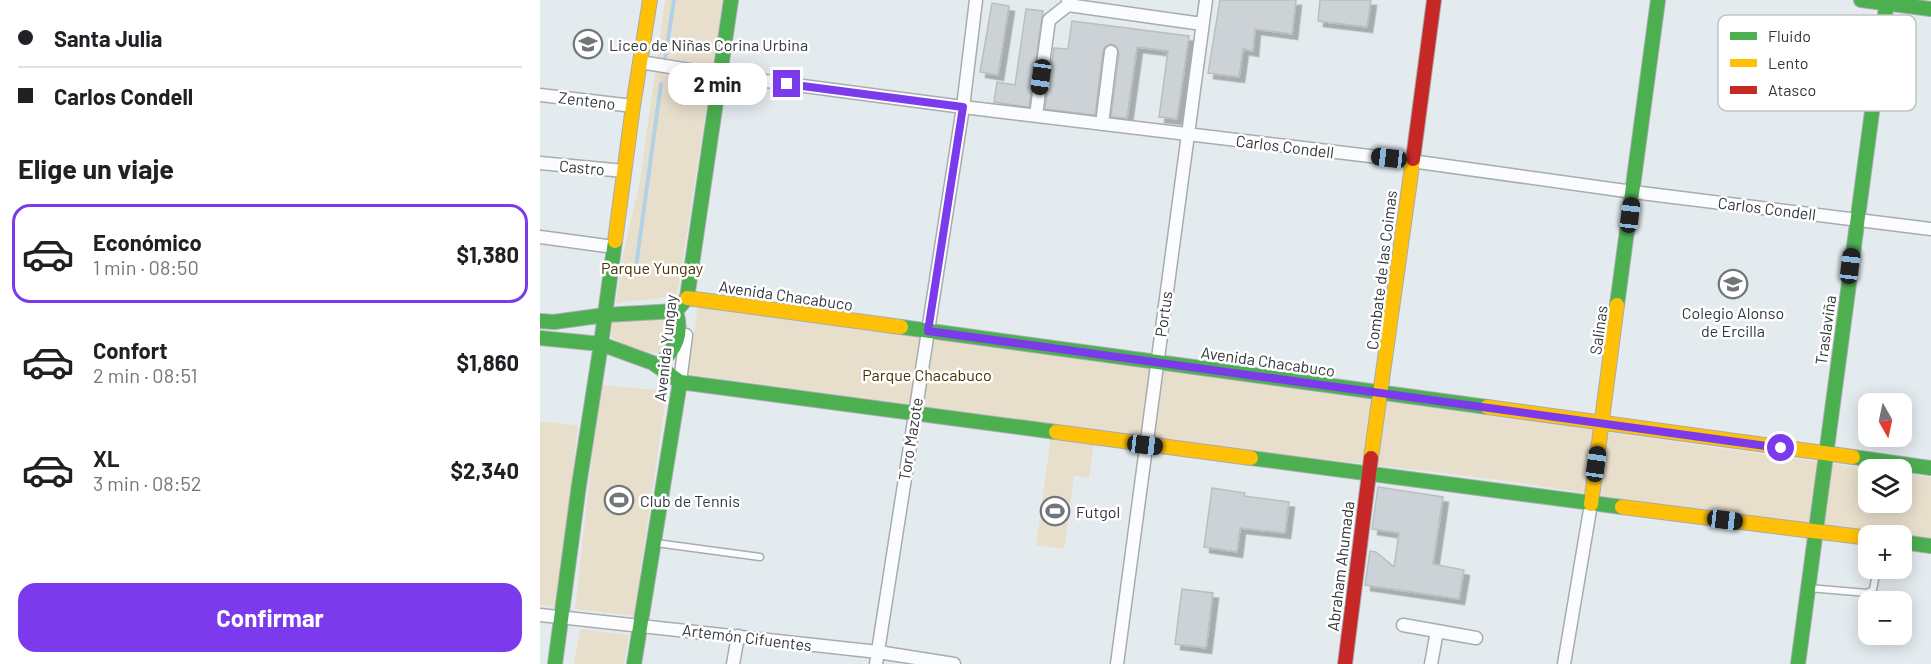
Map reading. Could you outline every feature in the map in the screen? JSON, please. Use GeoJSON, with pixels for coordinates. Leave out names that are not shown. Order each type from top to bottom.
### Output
{"type":"FeatureCollection","features":[{"type":"Feature","properties":{"kind":"main road"},"geometry":{"type":"LineString","coordinates":[[555,664],[633,106],[650,0]]}},
{"type":"Feature","properties":{"kind":"main road","name":"Avenida Yungay"},"geometry":{"type":"LineString","coordinates":[[687,298],[731,0]]}},
{"type":"Feature","properties":{"kind":"main road","name":"Combate de las Coimas"},"geometry":{"type":"LineString","coordinates":[[1369,472],[1434,0]]}},
{"type":"Feature","properties":{"kind":"main road","name":"Salinas"},"geometry":{"type":"LineString","coordinates":[[1591,504],[1658,0]]}},
{"type":"Feature","properties":{"kind":"main road"},"geometry":{"type":"LineString","coordinates":[[1861,0],[1931,9]]}},
{"type":"Feature","properties":{"kind":"main road","name":"Traslaviña"},"geometry":{"type":"LineString","coordinates":[[1798,664],[1871,111]]}},
{"type":"Feature","properties":{"kind":"main road"},"geometry":{"type":"LineString","coordinates":[[540,321],[554,322],[605,315],[676,310],[687,298]]}},
{"type":"Feature","properties":{"kind":"main road","name":"Avenida Chacabuco"},"geometry":{"type":"LineString","coordinates":[[687,298],[1931,468]]}},
{"type":"Feature","properties":{"kind":"main road"},"geometry":{"type":"LineString","coordinates":[[658,365],[674,352],[679,337],[680,327],[676,310]]}},
{"type":"Feature","properties":{"kind":"main road"},"geometry":{"type":"LineString","coordinates":[[540,338],[601,344],[658,365],[668,370],[680,382],[1145,445],[1369,472],[1591,504],[1858,537]]}},
{"type":"Feature","properties":{"kind":"main road","name":"Avenida Yungay"},"geometry":{"type":"LineString","coordinates":[[634,664],[680,382]]}},
{"type":"Feature","properties":{"kind":"main road","name":"Abraham Ahumada"},"geometry":{"type":"LineString","coordinates":[[1345,664],[1369,472]]}},
{"type":"Feature","properties":{"kind":"main road"},"geometry":{"type":"LineString","coordinates":[[1912,543],[1931,546]]}},
{"type":"Feature","properties":{"kind":"street","name":"Toro Mazote"},"geometry":{"type":"LineString","coordinates":[[877,658],[963,107],[976,0]]}},
{"type":"Feature","properties":{"kind":"street","name":"Portus"},"geometry":{"type":"LineString","coordinates":[[1117,664],[1206,0]]}},
{"type":"Feature","properties":{"kind":"street"},"geometry":{"type":"LineString","coordinates":[[1036,115],[1049,20],[1068,2],[1202,24]]}},
{"type":"Feature","properties":{"kind":"street"},"geometry":{"type":"LineString","coordinates":[[1102,124],[1111,52]]}},
{"type":"Feature","properties":{"kind":"street","name":"Carlos Condell"},"geometry":{"type":"LineString","coordinates":[[640,62],[720,75],[963,107],[1411,161],[1633,192],[1931,229]]}},
{"type":"Feature","properties":{"kind":"street","name":"Zenteno"},"geometry":{"type":"LineString","coordinates":[[540,95],[633,106]]}},
{"type":"Feature","properties":{"kind":"street","name":"Castro"},"geometry":{"type":"LineString","coordinates":[[540,163],[624,171]]}},
{"type":"Feature","properties":{"kind":"street"},"geometry":{"type":"LineString","coordinates":[[540,237],[614,247]]}},
{"type":"Feature","properties":{"kind":"street","name":"Avenida Yungay"},"geometry":{"type":"LineString","coordinates":[[680,382],[686,336],[687,298]]}},
{"type":"Feature","properties":{"kind":"street","name":"Salinas"},"geometry":{"type":"LineString","coordinates":[[1564,664],[1591,504]]}},
{"type":"Feature","properties":{"kind":"street","name":"Artemón Cifuentes"},"geometry":{"type":"LineString","coordinates":[[540,615],[738,636],[877,658],[954,664]]}},
{"type":"Feature","properties":{"kind":"street"},"geometry":{"type":"LineString","coordinates":[[1403,625],[1476,638]]}},
{"type":"Feature","properties":{"kind":"street"},"geometry":{"type":"LineString","coordinates":[[1431,664],[1437,631]]}},
{"type":"Feature","properties":{"kind":"street"},"geometry":{"type":"LineString","coordinates":[[733,664],[738,636]]}},
{"type":"Feature","properties":{"kind":"lane"},"geometry":{"type":"LineString","coordinates":[[654,543],[760,557]]}},
{"type":"Feature","properties":{"kind":"lane"},"geometry":{"type":"LineString","coordinates":[[1808,588],[1867,593],[1874,590],[1876,579]]}},
{"type":"Feature","properties":{"kind":"green space","name":"Parque Yungay"},"geometry":{"type":"Polygon","coordinates":[[[665,0],[723,0],[680,278],[677,293],[661,298],[616,303],[623,255],[640,181],[665,0]]]}},
{"type":"Feature","properties":{"kind":"green space","name":"Parque Chacabuco"},"geometry":{"type":"Polygon","coordinates":[[[698,306],[1858,467],[1858,513],[1912,513],[1912,474],[1931,477],[1931,542],[1912,538],[1912,525],[1858,525],[1858,533],[1815,528],[1493,479],[1205,445],[688,374],[698,306]]]}},
{"type":"Feature","properties":{"kind":"green space"},"geometry":{"type":"Polygon","coordinates":[[[668,313],[672,341],[657,353],[636,351],[611,337],[612,322],[668,313]]]}},
{"type":"Feature","properties":{"kind":"green space","name":"Club de Tennis"},"geometry":{"type":"Polygon","coordinates":[[[600,385],[667,391],[634,616],[575,609],[600,385]]]}},
{"type":"Feature","properties":{"kind":"green space"},"geometry":{"type":"Polygon","coordinates":[[[540,421],[578,426],[558,607],[540,605],[540,421]]]}},
{"type":"Feature","properties":{"kind":"green space","name":"Futgol"},"geometry":{"type":"Polygon","coordinates":[[[1051,436],[1094,442],[1089,478],[1074,476],[1064,549],[1036,545],[1051,436]]]}},
{"type":"Feature","properties":{"kind":"green space"},"geometry":{"type":"Polygon","coordinates":[[[580,629],[629,635],[624,664],[574,664],[580,629]]]}},
{"type":"Feature","properties":{"kind":"building"},"geometry":{"type":"Polygon","coordinates":[[[1220,0],[1296,0],[1292,34],[1255,29],[1253,51],[1243,49],[1239,77],[1208,73],[1220,0]]]}},
{"type":"Feature","properties":{"kind":"building"},"geometry":{"type":"Polygon","coordinates":[[[1320,0],[1371,0],[1367,27],[1318,21],[1320,0]]]}},
{"type":"Feature","properties":{"kind":"building"},"geometry":{"type":"Polygon","coordinates":[[[992,3],[1009,6],[998,75],[980,72],[992,3]]]}},
{"type":"Feature","properties":{"kind":"building"},"geometry":{"type":"Polygon","coordinates":[[[1026,9],[1043,11],[1029,107],[994,102],[997,82],[1015,85],[1026,9]]]}},
{"type":"Feature","properties":{"kind":"building"},"geometry":{"type":"Polygon","coordinates":[[[1072,21],[1189,36],[1177,119],[1159,117],[1168,51],[1137,47],[1127,118],[1111,117],[1119,53],[1116,46],[1111,44],[1103,51],[1095,115],[1045,109],[1054,48],[1068,49],[1072,21]]]}},
{"type":"Feature","properties":{"kind":"building"},"geometry":{"type":"Polygon","coordinates":[[[1378,487],[1443,497],[1433,564],[1464,570],[1459,599],[1365,585],[1370,551],[1376,552],[1394,567],[1399,533],[1372,529],[1378,487]]]}},
{"type":"Feature","properties":{"kind":"building"},"geometry":{"type":"Polygon","coordinates":[[[1212,488],[1245,493],[1244,496],[1289,502],[1285,533],[1240,528],[1237,552],[1204,547],[1212,488]]]}},
{"type":"Feature","properties":{"kind":"building"},"geometry":{"type":"Polygon","coordinates":[[[1182,589],[1213,593],[1206,648],[1175,644],[1182,589]]]}},
{"type":"Feature","properties":{"kind":"waterway"},"geometry":{"type":"LineString","coordinates":[[665,59],[674,0]]}},
{"type":"Feature","properties":{"kind":"waterway"},"geometry":{"type":"LineString","coordinates":[[635,274],[661,84]]}},
{"type":"Feature","properties":{"kind":"traffic: fast"},"geometry":{"type":"LineString","coordinates":[[687,298],[731,0]]}},
{"type":"Feature","properties":{"kind":"traffic: fast"},"geometry":{"type":"LineString","coordinates":[[1617,305],[1658,0]]}},
{"type":"Feature","properties":{"kind":"traffic: fast"},"geometry":{"type":"LineString","coordinates":[[1861,0],[1931,9]]}},
{"type":"Feature","properties":{"kind":"traffic: fast"},"geometry":{"type":"LineString","coordinates":[[1885,15],[1887,0]]}},
{"type":"Feature","properties":{"kind":"traffic: fast"},"geometry":{"type":"LineString","coordinates":[[1798,664],[1872,111]]}},
{"type":"Feature","properties":{"kind":"traffic: fast"},"geometry":{"type":"LineString","coordinates":[[615,241],[601,344],[653,363],[680,382],[1056,432]]}},
{"type":"Feature","properties":{"kind":"traffic: fast"},"geometry":{"type":"LineString","coordinates":[[605,315],[676,311],[687,298]]}},
{"type":"Feature","properties":{"kind":"traffic: fast"},"geometry":{"type":"LineString","coordinates":[[658,365],[676,341],[679,327],[676,311]]}},
{"type":"Feature","properties":{"kind":"traffic: fast"},"geometry":{"type":"LineString","coordinates":[[540,321],[554,322],[605,315]]}},
{"type":"Feature","properties":{"kind":"traffic: fast"},"geometry":{"type":"LineString","coordinates":[[901,327],[1487,407]]}},
{"type":"Feature","properties":{"kind":"traffic: fast"},"geometry":{"type":"LineString","coordinates":[[540,338],[601,344],[555,664]]}},
{"type":"Feature","properties":{"kind":"traffic: fast"},"geometry":{"type":"LineString","coordinates":[[634,664],[680,382]]}},
{"type":"Feature","properties":{"kind":"traffic: fast"},"geometry":{"type":"LineString","coordinates":[[1853,457],[1931,468]]}},
{"type":"Feature","properties":{"kind":"traffic: fast"},"geometry":{"type":"LineString","coordinates":[[1251,458],[1622,507]]}},
{"type":"Feature","properties":{"kind":"traffic: fast"},"geometry":{"type":"LineString","coordinates":[[1912,543],[1931,546]]}},
{"type":"Feature","properties":{"kind":"traffic: slow"},"geometry":{"type":"LineString","coordinates":[[615,241],[650,0]]}},
{"type":"Feature","properties":{"kind":"traffic: slow"},"geometry":{"type":"LineString","coordinates":[[1371,458],[1413,159]]}},
{"type":"Feature","properties":{"kind":"traffic: slow"},"geometry":{"type":"LineString","coordinates":[[687,298],[901,327]]}},
{"type":"Feature","properties":{"kind":"traffic: slow"},"geometry":{"type":"LineString","coordinates":[[1591,504],[1617,305]]}},
{"type":"Feature","properties":{"kind":"traffic: slow"},"geometry":{"type":"LineString","coordinates":[[1487,407],[1853,457]]}},
{"type":"Feature","properties":{"kind":"traffic: slow"},"geometry":{"type":"LineString","coordinates":[[1056,432],[1251,458]]}},
{"type":"Feature","properties":{"kind":"traffic: slow"},"geometry":{"type":"LineString","coordinates":[[1622,507],[1858,537]]}},
{"type":"Feature","properties":{"kind":"traffic: jam"},"geometry":{"type":"LineString","coordinates":[[1413,159],[1434,0]]}},
{"type":"Feature","properties":{"kind":"traffic: jam"},"geometry":{"type":"LineString","coordinates":[[1345,664],[1371,458]]}},
{"type":"Feature","properties":{"kind":"place","name":"Liceo de Niñas Corina Urbina"},"geometry":{"type":"Point","coordinates":[588,44]}},
{"type":"Feature","properties":{"kind":"place","name":"Colegio Alonso de Ercilla"},"geometry":{"type":"Point","coordinates":[1733,284]}},
{"type":"Feature","properties":{"kind":"place","name":"Club de Tennis"},"geometry":{"type":"Point","coordinates":[619,500]}},
{"type":"Feature","properties":{"kind":"place","name":"Futgol"},"geometry":{"type":"Point","coordinates":[1055,511]}},
{"type":"Feature","properties":{"kind":"route"},"geometry":{"type":"LineString","coordinates":[[787,84],[963,107],[928,331],[1781,448]]}}]}
